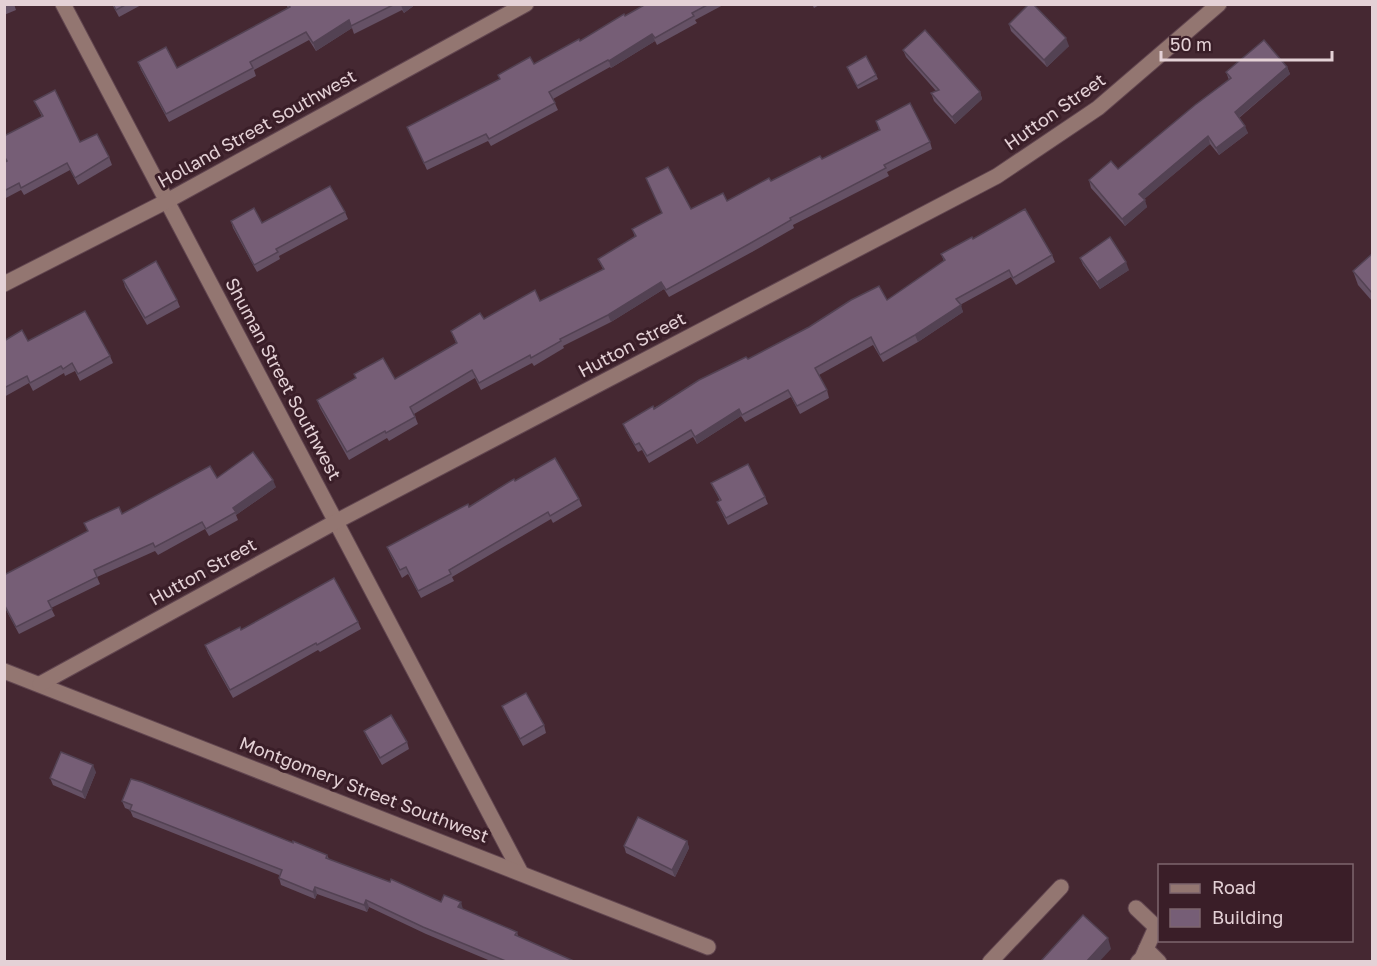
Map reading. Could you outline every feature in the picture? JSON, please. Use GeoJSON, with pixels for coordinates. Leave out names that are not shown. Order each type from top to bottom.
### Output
{"type":"FeatureCollection","features":[{"type":"Feature","properties":{"kind":"street","name":"Shuman Street Southwest"},"geometry":{"type":"LineString","coordinates":[[63,4],[521,873]]}},
{"type":"Feature","properties":{"kind":"street","name":"Holland Street Southwest"},"geometry":{"type":"LineString","coordinates":[[4,284],[167,201],[526,4]]}},
{"type":"Feature","properties":{"kind":"street","name":"Hutton Street"},"geometry":{"type":"LineString","coordinates":[[39,684],[337,521],[997,176],[1098,108],[1219,4]]}},
{"type":"Feature","properties":{"kind":"street","name":"Montgomery Street Southwest"},"geometry":{"type":"LineString","coordinates":[[4,671],[708,946]]}},
{"type":"Feature","properties":{"kind":"street"},"geometry":{"type":"LineString","coordinates":[[990,962],[1061,887]]}},
{"type":"Feature","properties":{"kind":"street"},"geometry":{"type":"LineString","coordinates":[[1136,908],[1156,927],[1142,956],[1159,962]]}},
{"type":"Feature","properties":{"kind":"building"},"geometry":{"type":"Polygon","coordinates":[[[113,4],[127,4],[116,10],[113,4]]]}},
{"type":"Feature","properties":{"kind":"building"},"geometry":{"type":"Polygon","coordinates":[[[288,4],[395,4],[351,26],[349,20],[313,43],[306,32],[250,62],[253,68],[166,114],[138,62],[166,47],[177,68],[290,7],[288,4]]]}},
{"type":"Feature","properties":{"kind":"building"},"geometry":{"type":"Polygon","coordinates":[[[646,4],[709,4],[692,13],[694,16],[655,38],[652,34],[609,61],[549,92],[555,103],[489,139],[486,134],[424,163],[407,127],[500,79],[498,75],[530,57],[534,64],[646,4]]]}},
{"type":"Feature","properties":{"kind":"building"},"geometry":{"type":"Polygon","coordinates":[[[1029,4],[1033,4],[1066,38],[1044,60],[1009,24],[1029,4]]]}},
{"type":"Feature","properties":{"kind":"building"},"geometry":{"type":"Polygon","coordinates":[[[925,30],[980,92],[952,117],[931,93],[939,90],[903,50],[925,30]]]}},
{"type":"Feature","properties":{"kind":"building"},"geometry":{"type":"Polygon","coordinates":[[[1264,40],[1287,67],[1235,112],[1245,126],[1216,148],[1208,136],[1139,194],[1145,200],[1122,219],[1089,180],[1111,161],[1118,169],[1231,78],[1226,72],[1264,40]]]}},
{"type":"Feature","properties":{"kind":"building"},"geometry":{"type":"Polygon","coordinates":[[[866,56],[876,75],[857,86],[847,67],[866,56]]]}},
{"type":"Feature","properties":{"kind":"building"},"geometry":{"type":"Polygon","coordinates":[[[55,90],[80,142],[97,134],[109,157],[75,178],[67,163],[21,188],[19,183],[4,191],[4,163],[7,161],[4,156],[4,136],[43,116],[34,101],[55,90]]]}},
{"type":"Feature","properties":{"kind":"building"},"geometry":{"type":"Polygon","coordinates":[[[910,103],[930,142],[884,165],[886,168],[790,218],[791,220],[666,290],[661,282],[531,358],[530,355],[479,383],[472,370],[410,407],[415,417],[386,433],[385,431],[347,452],[317,400],[356,378],[354,374],[383,358],[395,379],[457,343],[451,331],[480,313],[484,319],[535,290],[540,301],[604,269],[598,259],[636,236],[632,229],[662,213],[646,178],[668,167],[691,209],[723,193],[727,201],[769,178],[771,181],[820,156],[822,159],[880,130],[876,121],[910,103]]]}},
{"type":"Feature","properties":{"kind":"building"},"geometry":{"type":"Polygon","coordinates":[[[330,186],[345,212],[276,249],[278,252],[254,265],[231,221],[254,208],[262,223],[330,186]]]}},
{"type":"Feature","properties":{"kind":"building"},"geometry":{"type":"Polygon","coordinates":[[[1025,209],[1052,255],[1013,278],[1009,270],[956,299],[961,305],[880,355],[871,337],[815,368],[827,390],[797,406],[788,390],[742,415],[739,409],[695,437],[691,430],[647,456],[639,443],[635,445],[623,424],[653,406],[654,409],[699,380],[746,357],[748,359],[809,327],[851,300],[879,286],[887,300],[945,260],[941,254],[972,237],[973,239],[1025,209]]]}},
{"type":"Feature","properties":{"kind":"building"},"geometry":{"type":"Polygon","coordinates":[[[1110,237],[1126,262],[1097,282],[1080,258],[1110,237]]]}},
{"type":"Feature","properties":{"kind":"building"},"geometry":{"type":"Polygon","coordinates":[[[1372,254],[1372,293],[1353,271],[1372,254]]]}},
{"type":"Feature","properties":{"kind":"building"},"geometry":{"type":"Polygon","coordinates":[[[156,261],[177,300],[145,318],[123,280],[156,261]]]}},
{"type":"Feature","properties":{"kind":"building"},"geometry":{"type":"Polygon","coordinates":[[[85,311],[110,356],[78,374],[72,363],[63,369],[61,366],[30,383],[27,376],[4,388],[4,341],[22,330],[28,341],[85,311]]]}},
{"type":"Feature","properties":{"kind":"building"},"geometry":{"type":"Polygon","coordinates":[[[253,452],[273,480],[233,508],[236,512],[206,529],[202,522],[155,547],[153,543],[94,570],[97,577],[48,601],[52,609],[16,627],[4,604],[4,575],[88,531],[84,523],[119,507],[122,514],[210,466],[217,478],[253,452]]]}},
{"type":"Feature","properties":{"kind":"building"},"geometry":{"type":"Polygon","coordinates":[[[555,458],[579,499],[550,516],[548,512],[449,570],[451,574],[418,591],[406,567],[400,570],[387,547],[468,504],[469,507],[514,479],[515,481],[555,458]]]}},
{"type":"Feature","properties":{"kind":"building"},"geometry":{"type":"Polygon","coordinates":[[[748,464],[765,497],[726,518],[717,502],[721,500],[711,483],[748,464]]]}},
{"type":"Feature","properties":{"kind":"building"},"geometry":{"type":"Polygon","coordinates":[[[334,578],[358,622],[230,690],[205,645],[240,627],[241,630],[334,578]]]}},
{"type":"Feature","properties":{"kind":"building"},"geometry":{"type":"Polygon","coordinates":[[[526,693],[544,725],[520,739],[502,706],[526,693]]]}},
{"type":"Feature","properties":{"kind":"building"},"geometry":{"type":"Polygon","coordinates":[[[391,715],[407,742],[380,758],[364,731],[391,715]]]}},
{"type":"Feature","properties":{"kind":"building"},"geometry":{"type":"Polygon","coordinates":[[[61,752],[93,765],[82,792],[50,778],[61,752]]]}},
{"type":"Feature","properties":{"kind":"building"},"geometry":{"type":"Polygon","coordinates":[[[131,779],[293,843],[293,841],[327,855],[326,858],[390,882],[391,879],[441,902],[444,895],[461,902],[458,907],[517,932],[515,935],[576,962],[508,962],[423,927],[366,900],[364,905],[315,887],[313,892],[279,878],[282,870],[130,810],[132,805],[122,801],[131,779]]]}},
{"type":"Feature","properties":{"kind":"building"},"geometry":{"type":"Polygon","coordinates":[[[638,817],[687,841],[672,870],[624,846],[638,817]]]}},
{"type":"Feature","properties":{"kind":"building"},"geometry":{"type":"Polygon","coordinates":[[[1083,915],[1108,938],[1086,962],[1040,962],[1083,915]]]}}]}
